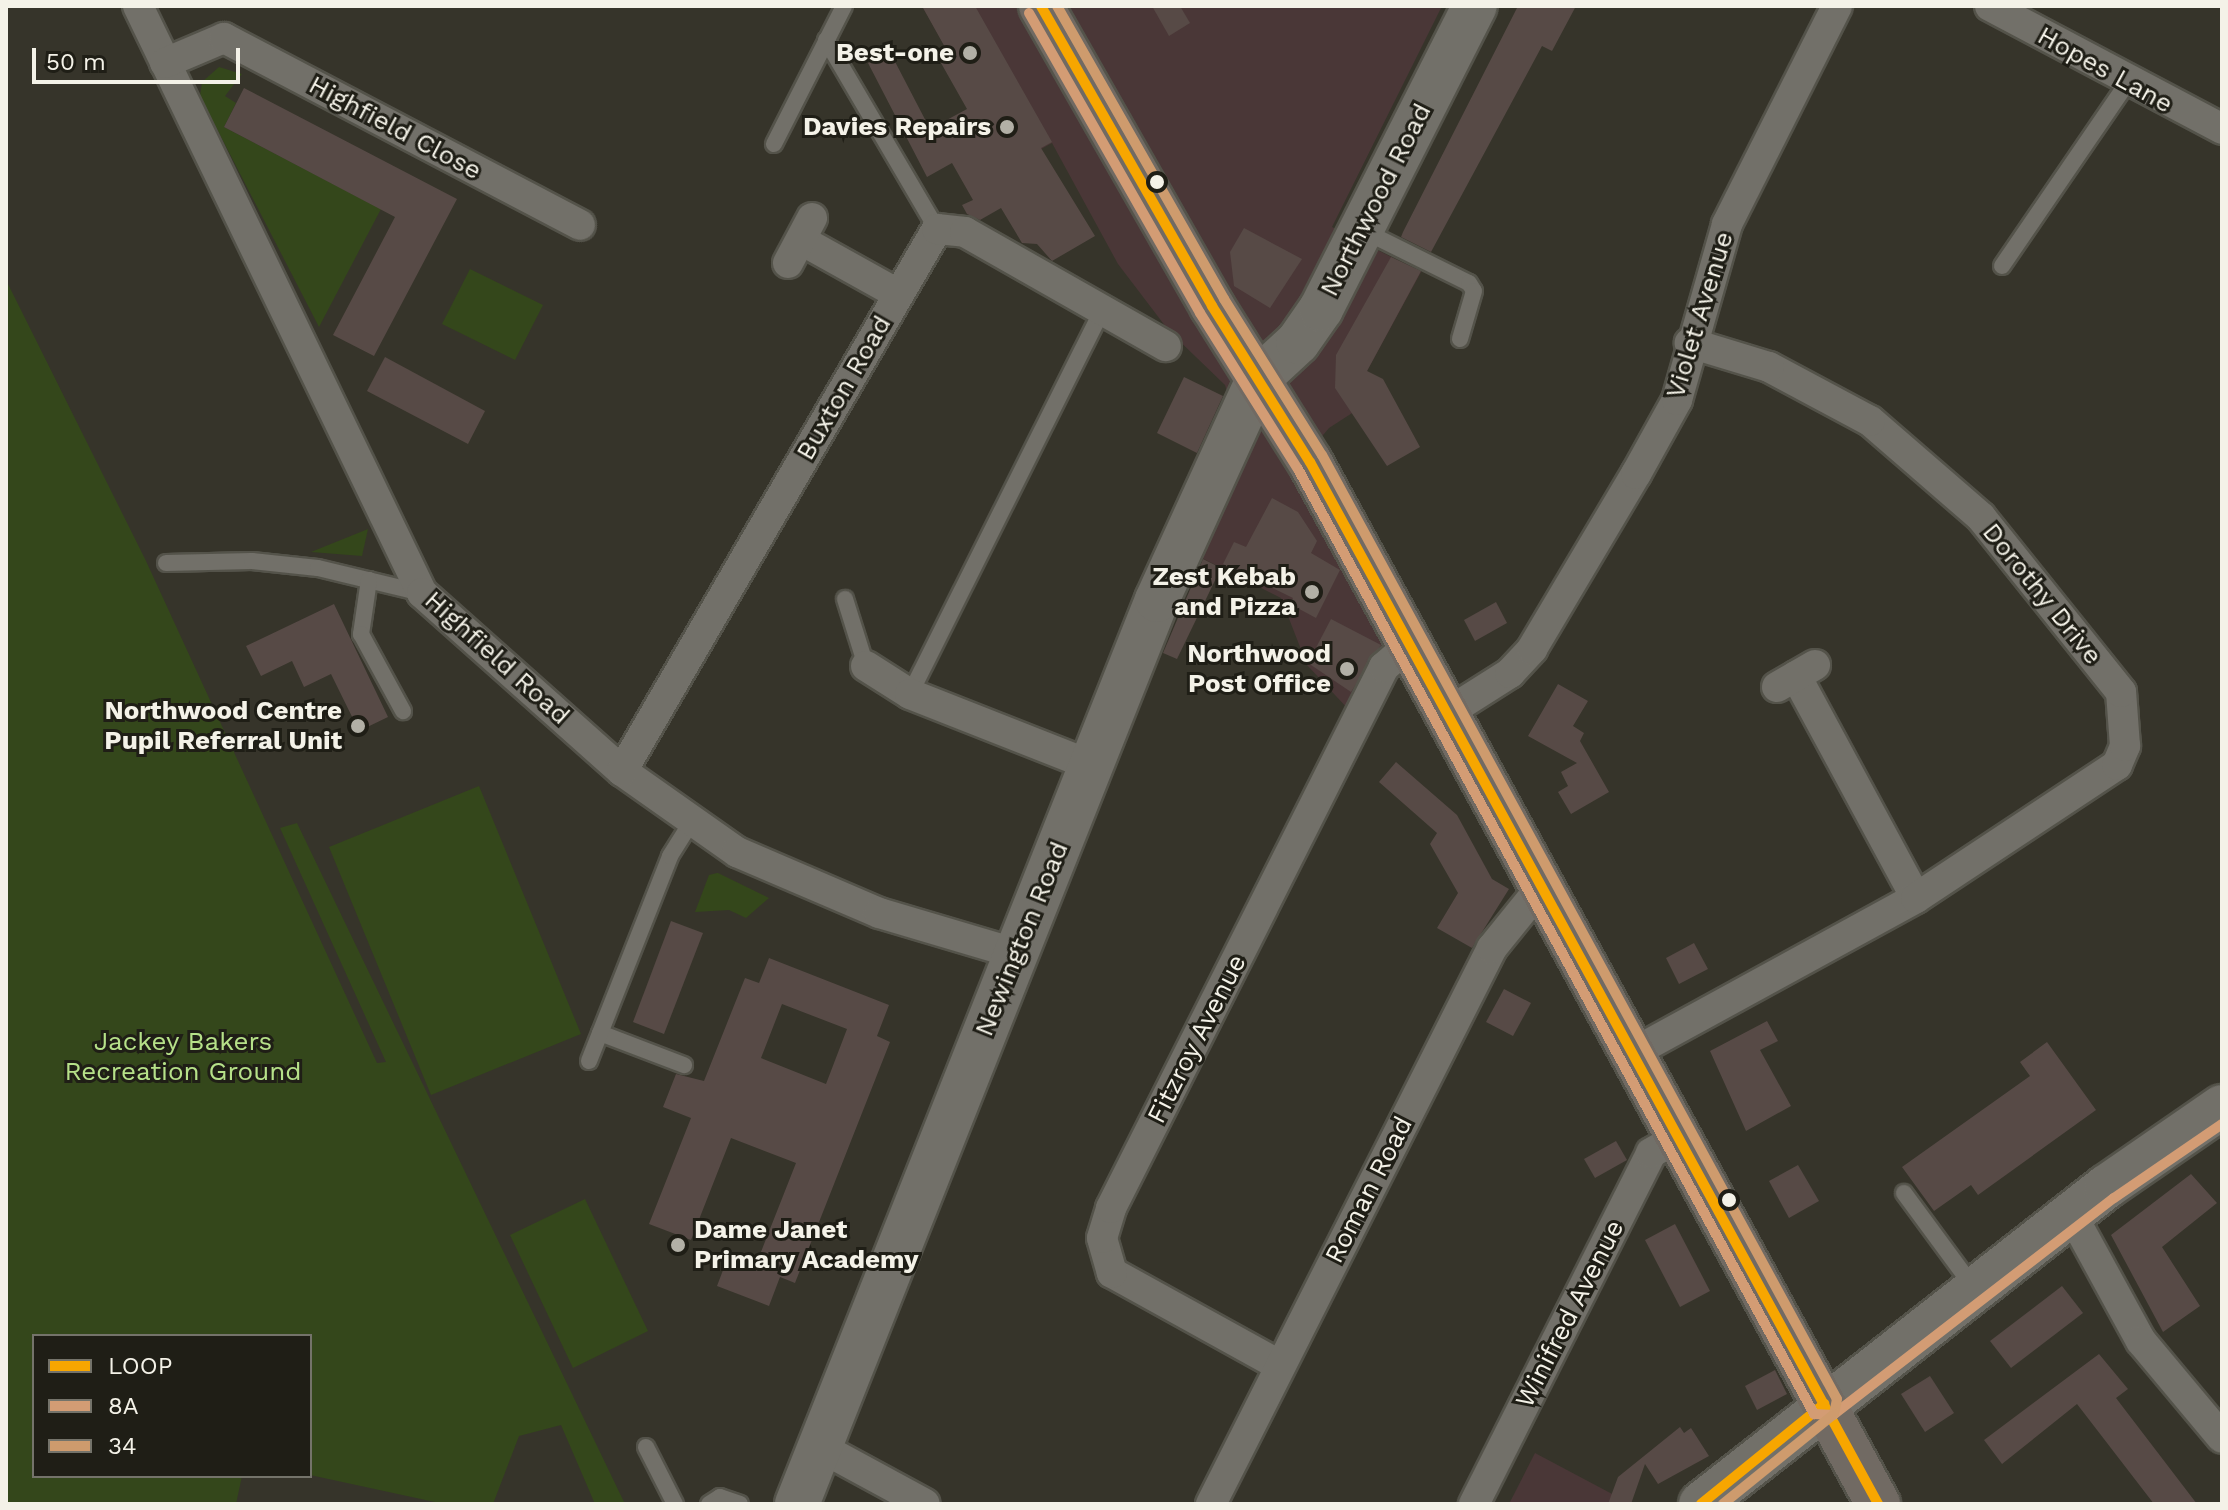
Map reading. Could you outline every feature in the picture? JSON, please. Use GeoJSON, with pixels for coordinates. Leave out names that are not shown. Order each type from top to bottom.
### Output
{"type":"FeatureCollection","features":[{"type":"Feature","properties":{"kind":"main road"},"geometry":{"type":"LineString","coordinates":[[1041,6],[1258,379],[1447,713],[1878,1504]]}},
{"type":"Feature","properties":{"kind":"main road","name":"Northwood Road"},"geometry":{"type":"LineString","coordinates":[[1258,379],[1298,342],[1321,309],[1475,6]]}},
{"type":"Feature","properties":{"kind":"main road","name":"Newington Road"},"geometry":{"type":"LineString","coordinates":[[797,1504],[1090,765],[1258,379]]}},
{"type":"Feature","properties":{"kind":"main road"},"geometry":{"type":"LineString","coordinates":[[1701,1504],[1824,1404],[2072,1215],[2222,1107]]}},
{"type":"Feature","properties":{"kind":"street","name":"Highfield Road"},"geometry":{"type":"LineString","coordinates":[[138,6],[422,593],[622,771],[737,852],[879,913],[1017,954]]}},
{"type":"Feature","properties":{"kind":"street","name":"Violet Avenue"},"geometry":{"type":"LineString","coordinates":[[1447,713],[1510,673],[1532,649],[1677,400],[1690,343],[1727,224],[1837,6]]}},
{"type":"Feature","properties":{"kind":"street","name":"Hopes Lane"},"geometry":{"type":"LineString","coordinates":[[1990,6],[2128,82],[2222,129]]}},
{"type":"Feature","properties":{"kind":"street","name":"Highfield Close"},"geometry":{"type":"LineString","coordinates":[[165,63],[224,38],[580,225]]}},
{"type":"Feature","properties":{"kind":"street","name":"Buxton Road"},"geometry":{"type":"LineString","coordinates":[[622,771],[937,229]]}},
{"type":"Feature","properties":{"kind":"street"},"geometry":{"type":"LineString","coordinates":[[937,229],[965,232],[1166,346]]}},
{"type":"Feature","properties":{"kind":"street"},"geometry":{"type":"LineString","coordinates":[[800,240],[898,294]]}},
{"type":"Feature","properties":{"kind":"street","name":"Dorothy Drive"},"geometry":{"type":"LineString","coordinates":[[1631,1054],[1916,898],[2117,765],[2127,719],[2121,692],[1981,517],[1870,421],[1769,367],[1690,343]]}},
{"type":"Feature","properties":{"kind":"street","name":"Fitzroy Avenue"},"geometry":{"type":"LineString","coordinates":[[1279,1365],[1112,1273],[1102,1238],[1111,1208],[1384,667],[1409,645]]}},
{"type":"Feature","properties":{"kind":"street"},"geometry":{"type":"LineString","coordinates":[[866,666],[910,694],[1090,765]]}},
{"type":"Feature","properties":{"kind":"street"},"geometry":{"type":"LineString","coordinates":[[1796,676],[1916,898]]}},
{"type":"Feature","properties":{"kind":"street","name":"Roman Road"},"geometry":{"type":"LineString","coordinates":[[1211,1504],[1492,948],[1542,886]]}},
{"type":"Feature","properties":{"kind":"street","name":"Winifred Avenue"},"geometry":{"type":"LineString","coordinates":[[1474,1504],[1651,1153],[1679,1137]]}},
{"type":"Feature","properties":{"kind":"street"},"geometry":{"type":"LineString","coordinates":[[2072,1215],[2141,1341],[2222,1438]]}},
{"type":"Feature","properties":{"kind":"street"},"geometry":{"type":"LineString","coordinates":[[820,1447],[925,1504]]}},
{"type":"Feature","properties":{"kind":"lane"},"geometry":{"type":"LineString","coordinates":[[774,144],[844,6]]}},
{"type":"Feature","properties":{"kind":"lane"},"geometry":{"type":"LineString","coordinates":[[826,40],[937,229]]}},
{"type":"Feature","properties":{"kind":"lane"},"geometry":{"type":"LineString","coordinates":[[2002,266],[2128,82]]}},
{"type":"Feature","properties":{"kind":"lane"},"geometry":{"type":"LineString","coordinates":[[1361,229],[1469,283],[1474,291],[1460,339]]}},
{"type":"Feature","properties":{"kind":"lane"},"geometry":{"type":"LineString","coordinates":[[910,694],[1102,311]]}},
{"type":"Feature","properties":{"kind":"lane"},"geometry":{"type":"LineString","coordinates":[[166,563],[252,561],[369,580],[422,593]]}},
{"type":"Feature","properties":{"kind":"lane"},"geometry":{"type":"LineString","coordinates":[[369,580],[361,634],[403,711]]}},
{"type":"Feature","properties":{"kind":"lane"},"geometry":{"type":"LineString","coordinates":[[845,599],[866,666]]}},
{"type":"Feature","properties":{"kind":"lane"},"geometry":{"type":"LineString","coordinates":[[589,1061],[670,856],[692,821]]}},
{"type":"Feature","properties":{"kind":"lane"},"geometry":{"type":"LineString","coordinates":[[600,1033],[684,1065]]}},
{"type":"Feature","properties":{"kind":"lane"},"geometry":{"type":"LineString","coordinates":[[1904,1193],[1975,1289]]}},
{"type":"Feature","properties":{"kind":"lane"},"geometry":{"type":"LineString","coordinates":[[646,1447],[675,1504]]}},
{"type":"Feature","properties":{"kind":"lane"},"geometry":{"type":"LineString","coordinates":[[709,1504],[724,1497],[740,1504]]}},
{"type":"Feature","properties":{"kind":"shaded area"},"geometry":{"type":"Polygon","coordinates":[[[922,6],[1442,6],[1332,227],[1421,272],[1367,371],[1380,395],[1329,428],[1290,474],[1392,641],[1349,710],[1307,665],[1281,598],[1192,553],[1246,454],[1225,385],[1169,331],[1118,264],[1052,143],[1012,165],[922,6]]]}},
{"type":"Feature","properties":{"kind":"shaded area"},"geometry":{"type":"Polygon","coordinates":[[[1535,1453],[1631,1504],[1509,1504],[1535,1453]]]}},
{"type":"Feature","properties":{"kind":"green space"},"geometry":{"type":"Polygon","coordinates":[[[219,67],[242,74],[225,96],[236,103],[224,127],[381,209],[319,327],[200,96],[202,82],[219,67]]]}},
{"type":"Feature","properties":{"kind":"green space"},"geometry":{"type":"Polygon","coordinates":[[[470,269],[543,305],[515,360],[442,324],[470,269]]]}},
{"type":"Feature","properties":{"kind":"green space","name":"Jackey Bakers Recreation Ground"},"geometry":{"type":"Polygon","coordinates":[[[6,280],[146,561],[377,1063],[386,1062],[280,828],[297,823],[625,1504],[595,1504],[561,1425],[519,1436],[493,1504],[444,1504],[312,1475],[312,1334],[32,1334],[32,1478],[242,1478],[236,1504],[6,1504],[6,280]]]}},
{"type":"Feature","properties":{"kind":"green space"},"geometry":{"type":"Polygon","coordinates":[[[368,529],[362,556],[311,552],[368,529]]]}},
{"type":"Feature","properties":{"kind":"green space"},"geometry":{"type":"Polygon","coordinates":[[[479,786],[581,1034],[431,1095],[329,847],[479,786]]]}},
{"type":"Feature","properties":{"kind":"green space"},"geometry":{"type":"Polygon","coordinates":[[[717,873],[769,898],[746,918],[729,910],[695,912],[709,875],[717,873]]]}},
{"type":"Feature","properties":{"kind":"green space"},"geometry":{"type":"Polygon","coordinates":[[[585,1199],[648,1331],[573,1368],[510,1235],[585,1199]]]}},
{"type":"Feature","properties":{"kind":"building"},"geometry":{"type":"Polygon","coordinates":[[[922,6],[975,6],[1052,142],[1041,148],[1095,236],[1052,261],[1037,244],[1022,243],[1001,208],[980,220],[967,214],[962,205],[973,200],[952,163],[927,177],[868,63],[890,52],[930,129],[967,109],[941,63],[951,58],[922,6]]]}},
{"type":"Feature","properties":{"kind":"building"},"geometry":{"type":"Polygon","coordinates":[[[1152,6],[1180,6],[1190,23],[1169,36],[1152,6]]]}},
{"type":"Feature","properties":{"kind":"building"},"geometry":{"type":"Polygon","coordinates":[[[1518,6],[1576,6],[1552,51],[1542,46],[1431,252],[1401,237],[1518,6]]]}},
{"type":"Feature","properties":{"kind":"building"},"geometry":{"type":"Polygon","coordinates":[[[244,88],[457,199],[374,356],[333,335],[395,217],[224,127],[244,88]]]}},
{"type":"Feature","properties":{"kind":"building"},"geometry":{"type":"Polygon","coordinates":[[[1244,228],[1302,259],[1270,308],[1234,286],[1230,252],[1244,228]]]}},
{"type":"Feature","properties":{"kind":"building"},"geometry":{"type":"Polygon","coordinates":[[[1391,257],[1421,271],[1367,371],[1383,379],[1420,447],[1387,466],[1335,388],[1336,355],[1391,257]]]}},
{"type":"Feature","properties":{"kind":"building"},"geometry":{"type":"Polygon","coordinates":[[[385,357],[485,411],[468,444],[367,391],[385,357]]]}},
{"type":"Feature","properties":{"kind":"building"},"geometry":{"type":"Polygon","coordinates":[[[1184,377],[1223,396],[1197,453],[1157,433],[1184,377]]]}},
{"type":"Feature","properties":{"kind":"building"},"geometry":{"type":"Polygon","coordinates":[[[1272,498],[1298,512],[1317,541],[1311,553],[1340,570],[1316,618],[1290,604],[1293,598],[1223,564],[1234,542],[1246,547],[1272,498]]]}},
{"type":"Feature","properties":{"kind":"building"},"geometry":{"type":"Polygon","coordinates":[[[1203,559],[1221,568],[1177,659],[1163,653],[1203,559]]]}},
{"type":"Feature","properties":{"kind":"building"},"geometry":{"type":"Polygon","coordinates":[[[1496,602],[1507,623],[1475,641],[1464,620],[1496,602]]]}},
{"type":"Feature","properties":{"kind":"building"},"geometry":{"type":"Polygon","coordinates":[[[334,604],[388,717],[359,731],[331,674],[304,687],[292,661],[261,676],[246,646],[334,604]]]}},
{"type":"Feature","properties":{"kind":"building"},"geometry":{"type":"Polygon","coordinates":[[[1331,619],[1381,645],[1351,692],[1308,663],[1331,619]]]}},
{"type":"Feature","properties":{"kind":"building"},"geometry":{"type":"Polygon","coordinates":[[[1558,684],[1588,701],[1573,726],[1584,733],[1580,741],[1609,792],[1571,814],[1558,792],[1568,786],[1561,772],[1577,763],[1528,736],[1558,684]]]}},
{"type":"Feature","properties":{"kind":"building"},"geometry":{"type":"Polygon","coordinates":[[[1396,762],[1457,815],[1492,879],[1509,889],[1472,948],[1437,928],[1458,893],[1430,844],[1437,833],[1379,782],[1396,762]]]}},
{"type":"Feature","properties":{"kind":"building"},"geometry":{"type":"Polygon","coordinates":[[[671,921],[703,933],[664,1034],[633,1022],[671,921]]]}},
{"type":"Feature","properties":{"kind":"building"},"geometry":{"type":"Polygon","coordinates":[[[1694,943],[1708,969],[1679,984],[1666,958],[1694,943]]]}},
{"type":"Feature","properties":{"kind":"building"},"geometry":{"type":"Polygon","coordinates":[[[769,958],[889,1005],[877,1036],[890,1042],[795,1283],[780,1277],[769,1306],[717,1286],[728,1257],[755,1267],[796,1163],[731,1138],[691,1240],[649,1224],[691,1118],[663,1107],[676,1074],[704,1081],[745,978],[759,983],[769,958]],[[782,1004],[761,1058],[826,1084],[847,1029],[782,1004]]]}},
{"type":"Feature","properties":{"kind":"building"},"geometry":{"type":"Polygon","coordinates":[[[1504,989],[1531,1003],[1513,1036],[1486,1022],[1504,989]]]}},
{"type":"Feature","properties":{"kind":"building"},"geometry":{"type":"Polygon","coordinates":[[[1767,1021],[1778,1041],[1760,1050],[1791,1106],[1746,1131],[1710,1051],[1767,1021]]]}},
{"type":"Feature","properties":{"kind":"building"},"geometry":{"type":"Polygon","coordinates":[[[2047,1042],[2096,1110],[1978,1195],[1971,1185],[1934,1211],[1902,1167],[2030,1076],[2020,1062],[2047,1042]]]}},
{"type":"Feature","properties":{"kind":"building"},"geometry":{"type":"Polygon","coordinates":[[[1616,1141],[1627,1160],[1595,1178],[1584,1159],[1616,1141]]]}},
{"type":"Feature","properties":{"kind":"building"},"geometry":{"type":"Polygon","coordinates":[[[1798,1165],[1819,1201],[1789,1218],[1769,1181],[1798,1165]]]}},
{"type":"Feature","properties":{"kind":"building"},"geometry":{"type":"Polygon","coordinates":[[[2191,1174],[2217,1203],[2162,1247],[2200,1306],[2163,1332],[2111,1235],[2191,1174]]]}},
{"type":"Feature","properties":{"kind":"building"},"geometry":{"type":"Polygon","coordinates":[[[1675,1224],[1710,1291],[1680,1307],[1645,1240],[1675,1224]]]}},
{"type":"Feature","properties":{"kind":"building"},"geometry":{"type":"Polygon","coordinates":[[[2062,1286],[2083,1313],[2011,1368],[1990,1341],[2062,1286]]]}},
{"type":"Feature","properties":{"kind":"building"},"geometry":{"type":"Polygon","coordinates":[[[2099,1354],[2128,1389],[2116,1398],[2197,1504],[2154,1504],[2077,1404],[2002,1464],[1984,1440],[2099,1354]]]}},
{"type":"Feature","properties":{"kind":"building"},"geometry":{"type":"Polygon","coordinates":[[[1775,1370],[1787,1394],[1757,1410],[1745,1386],[1775,1370]]]}},
{"type":"Feature","properties":{"kind":"building"},"geometry":{"type":"Polygon","coordinates":[[[1930,1376],[1954,1413],[1925,1432],[1901,1394],[1930,1376]]]}},
{"type":"Feature","properties":{"kind":"building"},"geometry":{"type":"Polygon","coordinates":[[[1680,1427],[1684,1433],[1691,1428],[1709,1456],[1658,1484],[1645,1464],[1631,1504],[1608,1504],[1618,1477],[1680,1427]]]}},
{"type":"Feature","properties":{"kind":"transit line","name":"LOOP"},"geometry":{"type":"LineString","coordinates":[[1041,6],[1212,306],[1310,462],[1878,1504]]}},
{"type":"Feature","properties":{"kind":"transit line","name":"34"},"geometry":{"type":"LineString","coordinates":[[1057,6],[1224,299],[1322,455],[1837,1399],[1834,1414],[1723,1504]]}},
{"type":"Feature","properties":{"kind":"transit line","name":"8A"},"geometry":{"type":"LineString","coordinates":[[1029,13],[1200,313],[1298,469],[1814,1414],[1833,1415],[2114,1198],[2222,1124]]}},
{"type":"Feature","properties":{"kind":"transit line","name":"LOOP"},"geometry":{"type":"LineString","coordinates":[[1701,1504],[1824,1404]]}},
{"type":"Feature","properties":{"kind":"place","name":"Best-one"},"geometry":{"type":"Point","coordinates":[970,53]}},
{"type":"Feature","properties":{"kind":"place","name":"Davies Repairs"},"geometry":{"type":"Point","coordinates":[1007,127]}},
{"type":"Feature","properties":{"kind":"place","name":"Zest Kebab and Pizza"},"geometry":{"type":"Point","coordinates":[1312,592]}},
{"type":"Feature","properties":{"kind":"place","name":"Northwood Post Office"},"geometry":{"type":"Point","coordinates":[1347,669]}},
{"type":"Feature","properties":{"kind":"place","name":"Northwood Centre Pupil Referral Unit"},"geometry":{"type":"Point","coordinates":[358,726]}},
{"type":"Feature","properties":{"kind":"place","name":"Dame Janet Primary Academy"},"geometry":{"type":"Point","coordinates":[678,1245]}}]}
